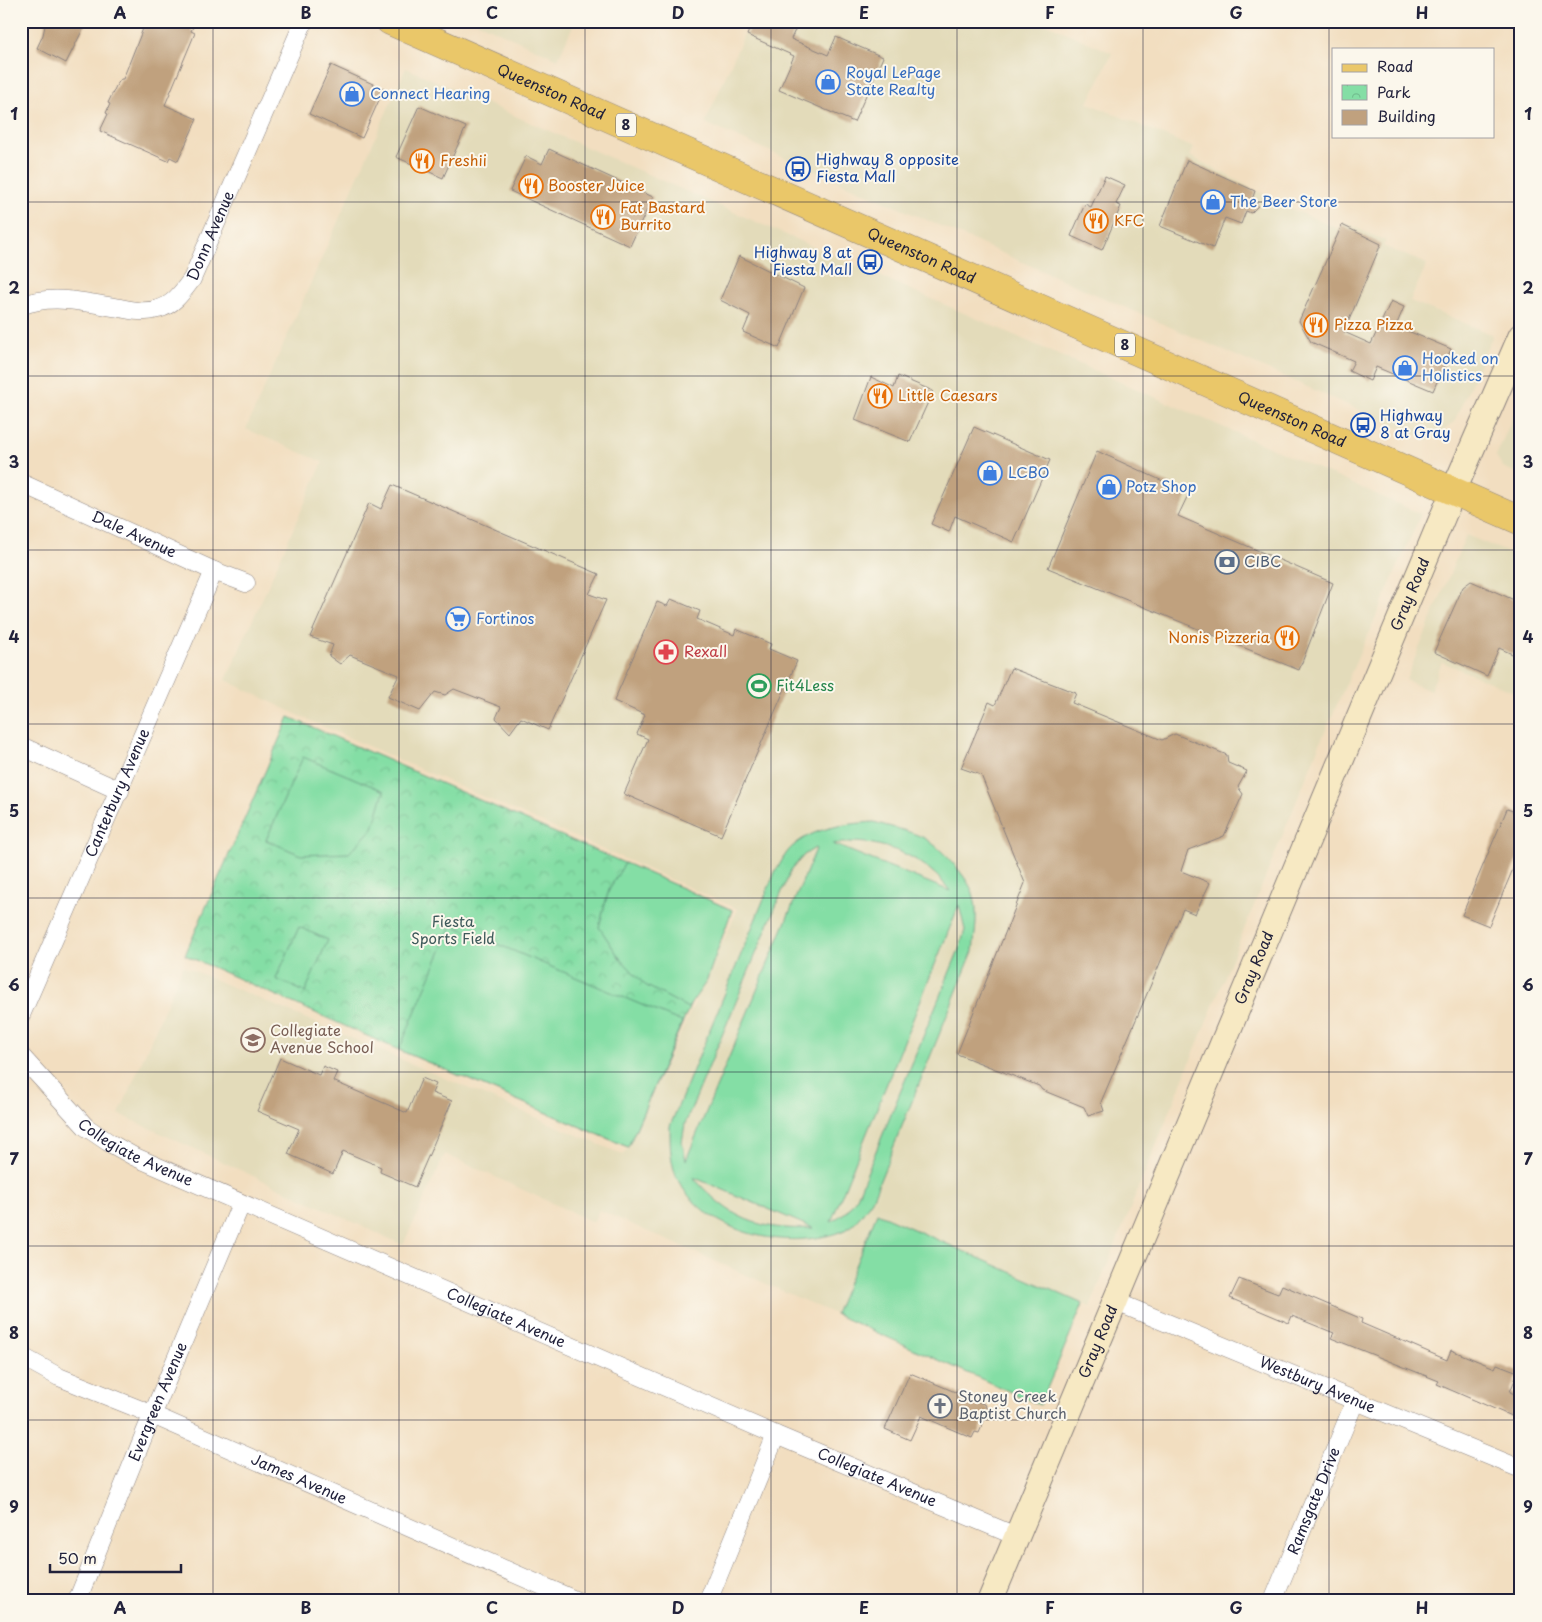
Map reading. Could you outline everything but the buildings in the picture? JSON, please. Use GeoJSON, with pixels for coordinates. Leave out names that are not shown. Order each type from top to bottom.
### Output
{"type":"FeatureCollection","features":[{"type":"Feature","properties":{"kind":"main road","name":"Queenston Road"},"geometry":{"type":"LineString","coordinates":[[390,21],[749,181],[1190,373],[1453,492]]}},
{"type":"Feature","properties":{"kind":"main road","name":"Gray Road"},"geometry":{"type":"LineString","coordinates":[[990,1601],[1453,492],[1521,336]]}},
{"type":"Feature","properties":{"kind":"main road","name":"8"},"geometry":{"type":"LineString","coordinates":[[1453,492],[1521,521]]}},
{"type":"Feature","properties":{"kind":"street","name":"Donn Avenue"},"geometry":{"type":"LineString","coordinates":[[21,306],[30,303],[66,300],[142,312],[159,309],[176,299],[192,279],[304,21]]}},
{"type":"Feature","properties":{"kind":"street","name":"Dale Avenue"},"geometry":{"type":"LineString","coordinates":[[21,482],[214,571],[246,583]]}},
{"type":"Feature","properties":{"kind":"street","name":"Canterbury Avenue"},"geometry":{"type":"LineString","coordinates":[[21,1015],[214,571]]}},
{"type":"Feature","properties":{"kind":"street"},"geometry":{"type":"LineString","coordinates":[[21,746],[120,791]]}},
{"type":"Feature","properties":{"kind":"street","name":"Collegiate Avenue"},"geometry":{"type":"LineString","coordinates":[[21,1056],[86,1126],[108,1142],[146,1162],[776,1435],[1018,1537]]}},
{"type":"Feature","properties":{"kind":"street","name":"Evergreen Avenue"},"geometry":{"type":"LineString","coordinates":[[77,1601],[241,1204]]}},
{"type":"Feature","properties":{"kind":"street","name":"Westbury Avenue"},"geometry":{"type":"LineString","coordinates":[[1114,1301],[1521,1469]]}},
{"type":"Feature","properties":{"kind":"street","name":"James Avenue"},"geometry":{"type":"LineString","coordinates":[[21,1356],[59,1377],[139,1409],[153,1417],[577,1601]]}},
{"type":"Feature","properties":{"kind":"street","name":"Ramsgate Drive"},"geometry":{"type":"LineString","coordinates":[[1273,1601],[1355,1401]]}},
{"type":"Feature","properties":{"kind":"street"},"geometry":{"type":"LineString","coordinates":[[708,1601],[776,1435]]}},
{"type":"Feature","properties":{"kind":"shaded area"},"geometry":{"type":"Polygon","coordinates":[[[474,21],[575,21],[558,59],[474,21]]]}},
{"type":"Feature","properties":{"kind":"shaded area"},"geometry":{"type":"Polygon","coordinates":[[[750,21],[1040,21],[1112,53],[1088,103],[1194,148],[1190,156],[1292,209],[1339,229],[1343,222],[1386,241],[1383,246],[1427,264],[1410,301],[1493,335],[1454,422],[1440,434],[1428,440],[705,123],[750,21]]]}},
{"type":"Feature","properties":{"kind":"shaded area"},"geometry":{"type":"Polygon","coordinates":[[[406,68],[1421,514],[1321,741],[1090,1307],[877,1213],[835,1314],[599,1210],[593,1222],[445,1154],[403,1245],[119,1114],[183,966],[624,1155],[738,909],[302,717],[226,680],[323,462],[246,429],[406,68]]]}},
{"type":"Feature","properties":{"kind":"shaded area"},"geometry":{"type":"Polygon","coordinates":[[[1521,398],[1521,475],[1503,467],[1496,456],[1521,398]]]}},
{"type":"Feature","properties":{"kind":"shaded area"},"geometry":{"type":"Polygon","coordinates":[[[1466,535],[1521,558],[1521,695],[1442,662],[1430,691],[1406,680],[1466,535]]]}},
{"type":"Feature","properties":{"kind":"green space","name":"Fiesta Sports Field"},"geometry":{"type":"Polygon","coordinates":[[[289,717],[732,910],[628,1147],[399,1050],[185,955],[289,717]]]}},
{"type":"Feature","properties":{"kind":"green space"},"geometry":{"type":"Polygon","coordinates":[[[303,757],[384,791],[373,828],[349,853],[301,855],[266,840],[303,757]]]}},
{"type":"Feature","properties":{"kind":"green space"},"geometry":{"type":"Polygon","coordinates":[[[874,822],[904,830],[929,841],[944,853],[965,878],[973,893],[976,907],[973,951],[872,1200],[862,1214],[845,1230],[819,1237],[796,1240],[750,1234],[729,1226],[709,1214],[692,1200],[676,1176],[670,1147],[670,1126],[775,872],[785,856],[801,840],[820,831],[874,822]],[[865,843],[833,844],[950,891],[930,870],[906,854],[879,845],[865,843]],[[816,849],[804,855],[791,870],[685,1124],[682,1142],[686,1160],[816,849]],[[959,905],[831,1222],[846,1212],[857,1197],[960,947],[965,930],[959,905]],[[693,1177],[720,1203],[746,1219],[776,1227],[813,1228],[693,1177]]]}},
{"type":"Feature","properties":{"kind":"green space"},"geometry":{"type":"Polygon","coordinates":[[[625,863],[732,910],[706,982],[688,1008],[645,985],[619,957],[599,927],[609,889],[625,863]]]}},
{"type":"Feature","properties":{"kind":"green space"},"geometry":{"type":"Polygon","coordinates":[[[452,925],[682,1022],[628,1147],[399,1050],[452,925]]]}},
{"type":"Feature","properties":{"kind":"green space"},"geometry":{"type":"Polygon","coordinates":[[[299,927],[328,940],[305,992],[276,979],[299,927]]]}},
{"type":"Feature","properties":{"kind":"green space"},"geometry":{"type":"Polygon","coordinates":[[[877,1213],[1083,1304],[1040,1405],[835,1314],[877,1213]]]}},
{"type":"Feature","properties":{"kind":"place","name":"Royal LePage State Realty"},"geometry":{"type":"Point","coordinates":[828,82]}},
{"type":"Feature","properties":{"kind":"place","name":"Connect Hearing"},"geometry":{"type":"Point","coordinates":[352,94]}},
{"type":"Feature","properties":{"kind":"place","name":"Freshii"},"geometry":{"type":"Point","coordinates":[422,161]}},
{"type":"Feature","properties":{"kind":"place","name":"Highway 8 opposite Fiesta Mall"},"geometry":{"type":"Point","coordinates":[798,169]}},
{"type":"Feature","properties":{"kind":"place","name":"Booster Juice"},"geometry":{"type":"Point","coordinates":[531,186]}},
{"type":"Feature","properties":{"kind":"place","name":"The Beer Store"},"geometry":{"type":"Point","coordinates":[1213,202]}},
{"type":"Feature","properties":{"kind":"place","name":"Fat Bastard Burrito"},"geometry":{"type":"Point","coordinates":[603,217]}},
{"type":"Feature","properties":{"kind":"place","name":"KFC"},"geometry":{"type":"Point","coordinates":[1096,221]}},
{"type":"Feature","properties":{"kind":"place","name":"Highway 8 at Fiesta Mall"},"geometry":{"type":"Point","coordinates":[870,262]}},
{"type":"Feature","properties":{"kind":"place","name":"Pizza Pizza"},"geometry":{"type":"Point","coordinates":[1316,325]}},
{"type":"Feature","properties":{"kind":"place","name":"Hooked on Holistics"},"geometry":{"type":"Point","coordinates":[1405,368]}},
{"type":"Feature","properties":{"kind":"place","name":"Little Caesars"},"geometry":{"type":"Point","coordinates":[880,396]}},
{"type":"Feature","properties":{"kind":"place","name":"Highway 8 at Gray"},"geometry":{"type":"Point","coordinates":[1363,425]}},
{"type":"Feature","properties":{"kind":"place","name":"LCBO"},"geometry":{"type":"Point","coordinates":[990,473]}},
{"type":"Feature","properties":{"kind":"place","name":"Potz Shop"},"geometry":{"type":"Point","coordinates":[1109,487]}},
{"type":"Feature","properties":{"kind":"place","name":"CIBC"},"geometry":{"type":"Point","coordinates":[1227,562]}},
{"type":"Feature","properties":{"kind":"place","name":"Fortinos"},"geometry":{"type":"Point","coordinates":[458,619]}},
{"type":"Feature","properties":{"kind":"place","name":"Nonis Pizzeria"},"geometry":{"type":"Point","coordinates":[1287,638]}},
{"type":"Feature","properties":{"kind":"place","name":"Rexall"},"geometry":{"type":"Point","coordinates":[666,652]}},
{"type":"Feature","properties":{"kind":"place","name":"Fit4Less"},"geometry":{"type":"Point","coordinates":[759,686]}},
{"type":"Feature","properties":{"kind":"place","name":"Collegiate Avenue School"},"geometry":{"type":"Point","coordinates":[253,1040]}},
{"type":"Feature","properties":{"kind":"place","name":"Stoney Creek Baptist Church"},"geometry":{"type":"Point","coordinates":[940,1406]}}]}
